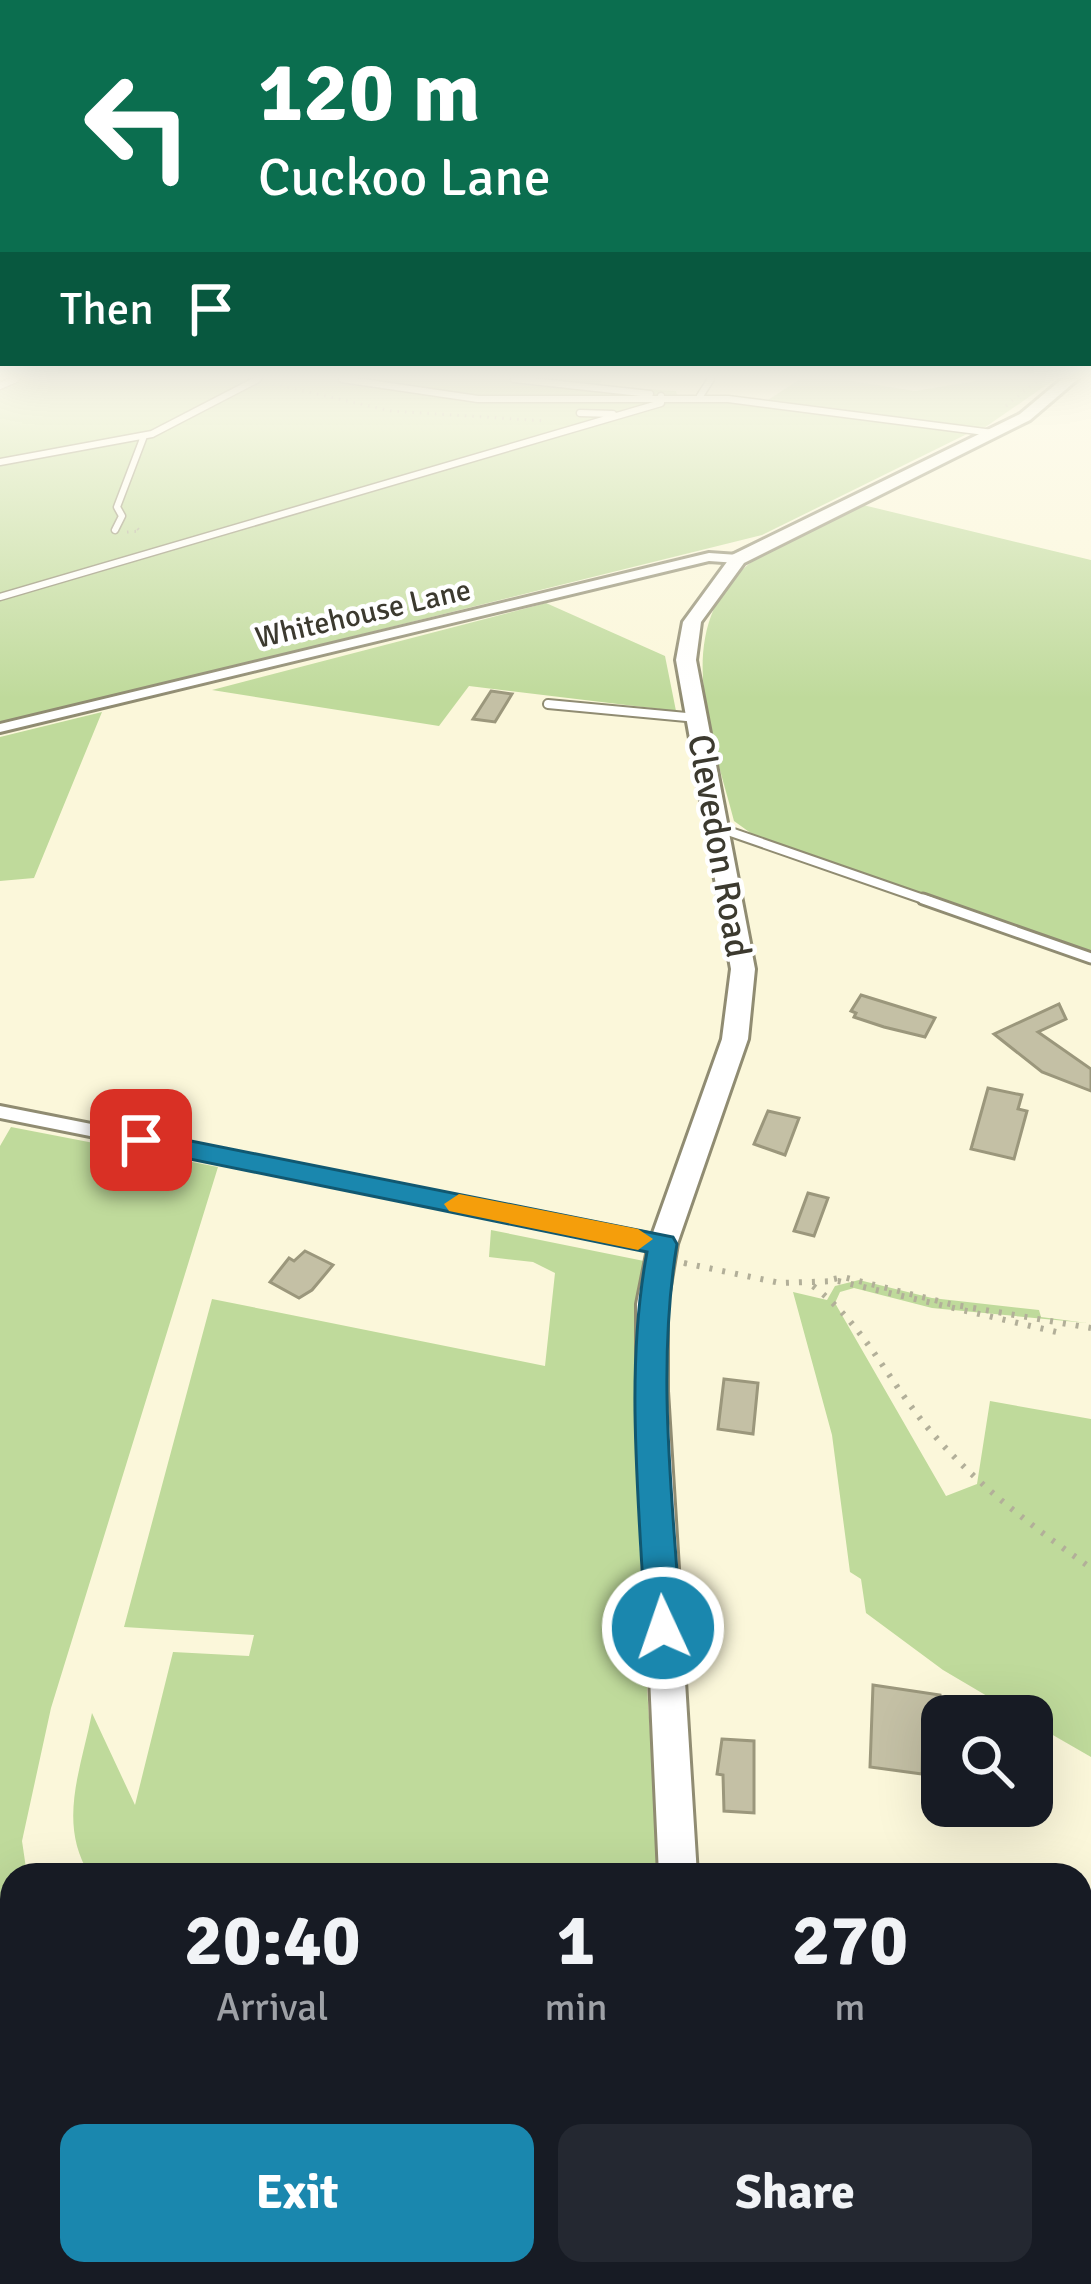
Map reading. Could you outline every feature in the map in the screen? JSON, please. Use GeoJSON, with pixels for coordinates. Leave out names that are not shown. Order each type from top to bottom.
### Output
{"type":"FeatureCollection","features":[{"type":"Feature","properties":{"kind":"main road","name":"Clevedon Road"},"geometry":{"type":"LineString","coordinates":[[677,1863],[652,1391],[652,1304],[662,1251],[735,1039],[743,969],[686,660],[692,622],[738,559],[887,486]]}},
{"type":"Feature","properties":{"kind":"street","name":"Whitehouse Lane"},"geometry":{"type":"LineString","coordinates":[[0,728],[709,557],[738,559]]}},
{"type":"Feature","properties":{"kind":"street"},"geometry":{"type":"LineString","coordinates":[[0,1112],[662,1251]]}},
{"type":"Feature","properties":{"kind":"lane"},"geometry":{"type":"LineString","coordinates":[[115,530],[122,516],[117,507],[125,486]]}},
{"type":"Feature","properties":{"kind":"lane"},"geometry":{"type":"LineString","coordinates":[[0,597],[382,486]]}},
{"type":"Feature","properties":{"kind":"lane"},"geometry":{"type":"LineString","coordinates":[[548,704],[697,718]]}},
{"type":"Feature","properties":{"kind":"lane"},"geometry":{"type":"LineString","coordinates":[[717,827],[1091,958]]}},
{"type":"Feature","properties":{"kind":"path"},"geometry":{"type":"LineString","coordinates":[[662,1251],[813,1286],[839,1303],[922,1422],[1003,1506],[1091,1568]]}},
{"type":"Feature","properties":{"kind":"path"},"geometry":{"type":"LineString","coordinates":[[813,1286],[843,1277],[950,1304],[1091,1328]]}},
{"type":"Feature","properties":{"kind":"path"},"geometry":{"type":"LineString","coordinates":[[830,1282],[1065,1334]]}},
{"type":"Feature","properties":{"kind":"green space"},"geometry":{"type":"Polygon","coordinates":[[[0,486],[862,486],[762,535],[0,724],[0,486]]]}},
{"type":"Feature","properties":{"kind":"green space"},"geometry":{"type":"Polygon","coordinates":[[[863,505],[1091,560],[1091,952],[752,834],[734,821],[703,683],[711,616],[727,586],[754,560],[863,505]]]}},
{"type":"Feature","properties":{"kind":"green space"},"geometry":{"type":"Polygon","coordinates":[[[546,603],[665,656],[676,711],[469,686],[439,726],[212,690],[546,603]]]}},
{"type":"Feature","properties":{"kind":"green space"},"geometry":{"type":"Polygon","coordinates":[[[102,712],[34,878],[0,881],[0,737],[102,712]]]}},
{"type":"Feature","properties":{"kind":"green space"},"geometry":{"type":"Polygon","coordinates":[[[11,1127],[218,1167],[51,1708],[22,1841],[25,1863],[0,1863],[0,1146],[11,1127]]]}},
{"type":"Feature","properties":{"kind":"green space"},"geometry":{"type":"Polygon","coordinates":[[[491,1230],[644,1261],[638,1491],[660,1863],[84,1863],[75,1836],[74,1796],[92,1713],[135,1805],[173,1652],[249,1656],[254,1635],[124,1627],[212,1299],[545,1366],[555,1273],[533,1262],[489,1257],[491,1230]]]}},
{"type":"Feature","properties":{"kind":"green space"},"geometry":{"type":"Polygon","coordinates":[[[859,1280],[932,1298],[1039,1310],[1041,1317],[1087,1323],[932,1308],[854,1288],[840,1292],[835,1303],[946,1496],[977,1484],[990,1401],[1091,1419],[1091,1757],[1053,1735],[1053,1695],[985,1695],[866,1613],[861,1579],[850,1572],[832,1435],[793,1292],[827,1300],[835,1286],[859,1280]]]}},
{"type":"Feature","properties":{"kind":"building"},"geometry":{"type":"Polygon","coordinates":[[[491,691],[512,694],[495,722],[473,719],[491,691]]]}},
{"type":"Feature","properties":{"kind":"building"},"geometry":{"type":"Polygon","coordinates":[[[861,995],[935,1018],[925,1037],[884,1027],[854,1017],[851,1011],[861,995]]]}},
{"type":"Feature","properties":{"kind":"building"},"geometry":{"type":"Polygon","coordinates":[[[1059,1004],[1066,1019],[1038,1032],[1091,1069],[1091,1091],[1042,1072],[994,1034],[1059,1004]]]}},
{"type":"Feature","properties":{"kind":"building"},"geometry":{"type":"Polygon","coordinates":[[[988,1088],[1022,1095],[1018,1109],[1027,1111],[1014,1159],[971,1149],[988,1088]]]}},
{"type":"Feature","properties":{"kind":"building"},"geometry":{"type":"Polygon","coordinates":[[[768,1111],[799,1118],[785,1155],[754,1144],[768,1111]]]}},
{"type":"Feature","properties":{"kind":"building"},"geometry":{"type":"Polygon","coordinates":[[[808,1193],[828,1198],[814,1236],[794,1231],[808,1193]]]}},
{"type":"Feature","properties":{"kind":"building"},"geometry":{"type":"Polygon","coordinates":[[[305,1251],[333,1265],[299,1298],[270,1282],[289,1258],[294,1261],[305,1251]]]}},
{"type":"Feature","properties":{"kind":"building"},"geometry":{"type":"Polygon","coordinates":[[[724,1379],[758,1383],[753,1434],[718,1429],[724,1379]]]}},
{"type":"Feature","properties":{"kind":"building"},"geometry":{"type":"Polygon","coordinates":[[[873,1685],[940,1695],[921,1695],[921,1774],[870,1767],[873,1685]]]}},
{"type":"Feature","properties":{"kind":"building"},"geometry":{"type":"Polygon","coordinates":[[[722,1739],[754,1741],[754,1813],[724,1811],[723,1775],[717,1774],[722,1739]]]}},
{"type":"Feature","properties":{"kind":"slow traffic"},"geometry":{"type":"LineString","coordinates":[[459,1204],[638,1239]]}},
{"type":"Feature","properties":{"kind":"route"},"geometry":{"type":"LineString","coordinates":[[141,1140],[663,1244],[652,1304],[652,1391],[663,1628]]}}]}
